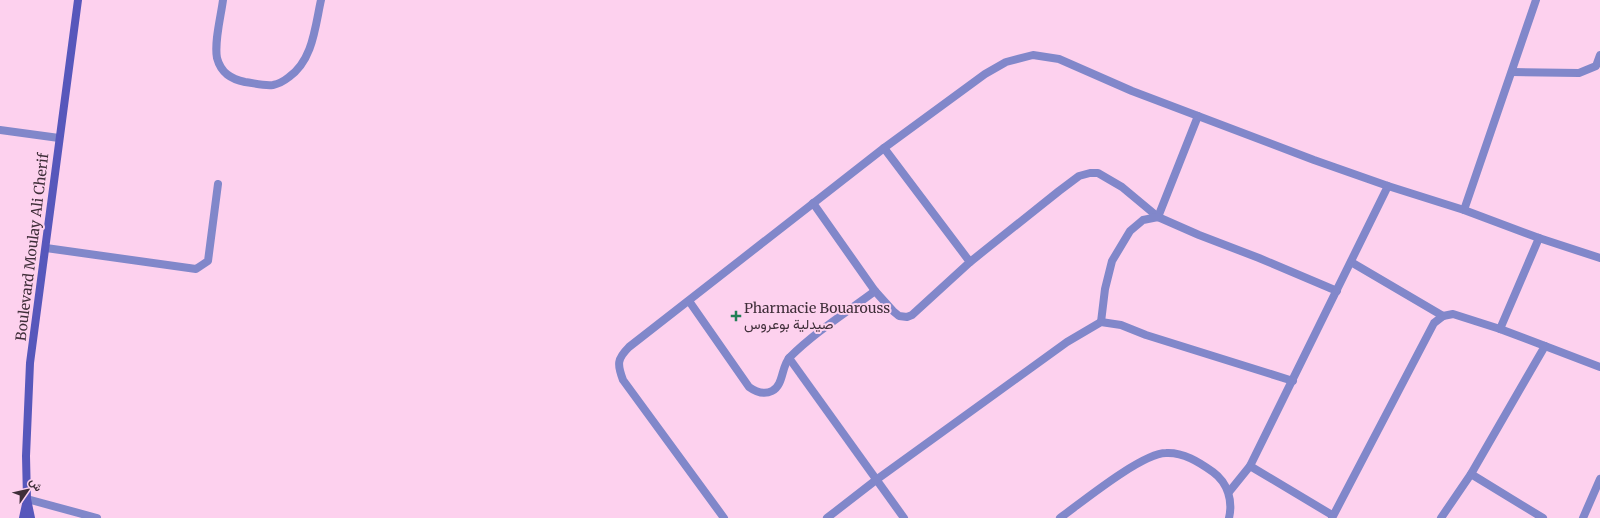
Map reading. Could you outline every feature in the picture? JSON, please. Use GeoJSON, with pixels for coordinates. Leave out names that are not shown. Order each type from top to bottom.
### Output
{"type":"FeatureCollection","features":[{"type":"Feature","properties":{"kind":"main road","name":"Boulevard Moulay Ali Cherif"},"geometry":{"type":"LineString","coordinates":[[31,518],[27,499],[26,456],[30,363],[78,0]]}},
{"type":"Feature","properties":{"kind":"main road","name":"Boulevard Moulay Ali Cherif"},"geometry":{"type":"LineString","coordinates":[[23,518],[27,499]]}},
{"type":"Feature","properties":{"kind":"street"},"geometry":{"type":"LineString","coordinates":[[223,0],[216,50],[220,66],[225,74],[234,80],[263,85],[274,85],[285,80],[295,73],[306,58],[313,40],[321,0]]}},
{"type":"Feature","properties":{"kind":"street"},"geometry":{"type":"LineString","coordinates":[[1464,210],[1536,0]]}},
{"type":"Feature","properties":{"kind":"street"},"geometry":{"type":"LineString","coordinates":[[724,518],[623,380],[619,370],[621,356],[629,347],[884,148],[985,74],[1006,62],[1033,55],[1059,58],[1132,91],[1314,160],[1388,186],[1464,210],[1539,238],[1600,258]]}},
{"type":"Feature","properties":{"kind":"street"},"geometry":{"type":"LineString","coordinates":[[1512,72],[1579,73],[1596,66],[1600,55]]}},
{"type":"Feature","properties":{"kind":"street"},"geometry":{"type":"LineString","coordinates":[[1158,217],[1198,116]]}},
{"type":"Feature","properties":{"kind":"street"},"geometry":{"type":"LineString","coordinates":[[0,130],[59,138]]}},
{"type":"Feature","properties":{"kind":"street"},"geometry":{"type":"LineString","coordinates":[[884,148],[970,262]]}},
{"type":"Feature","properties":{"kind":"street"},"geometry":{"type":"LineString","coordinates":[[813,203],[875,291],[899,316],[907,317],[912,315],[970,262],[1079,176],[1090,173],[1098,173],[1122,187],[1158,217],[1337,291]]}},
{"type":"Feature","properties":{"kind":"street"},"geometry":{"type":"LineString","coordinates":[[46,248],[196,269],[208,261],[218,184]]}},
{"type":"Feature","properties":{"kind":"street"},"geometry":{"type":"LineString","coordinates":[[1229,492],[1250,466],[1388,186]]}},
{"type":"Feature","properties":{"kind":"street"},"geometry":{"type":"LineString","coordinates":[[1101,322],[1105,289],[1112,261],[1130,231],[1142,220],[1158,217]]}},
{"type":"Feature","properties":{"kind":"street"},"geometry":{"type":"LineString","coordinates":[[1500,329],[1539,238]]}},
{"type":"Feature","properties":{"kind":"street"},"geometry":{"type":"LineString","coordinates":[[1351,262],[1443,316]]}},
{"type":"Feature","properties":{"kind":"street"},"geometry":{"type":"LineString","coordinates":[[689,301],[749,387],[757,392],[765,393],[777,388],[784,366],[789,358],[805,343],[875,291]]}},
{"type":"Feature","properties":{"kind":"street"},"geometry":{"type":"LineString","coordinates":[[1250,466],[1332,517],[1434,323],[1443,316],[1453,314],[1500,329],[1600,367]]}},
{"type":"Feature","properties":{"kind":"street"},"geometry":{"type":"LineString","coordinates":[[827,518],[876,480],[1067,342],[1101,322],[1121,325],[1146,335],[1293,381]]}},
{"type":"Feature","properties":{"kind":"street"},"geometry":{"type":"LineString","coordinates":[[1441,518],[1471,474],[1545,346]]}},
{"type":"Feature","properties":{"kind":"street"},"geometry":{"type":"LineString","coordinates":[[789,358],[904,518]]}},
{"type":"Feature","properties":{"kind":"street"},"geometry":{"type":"LineString","coordinates":[[1060,518],[1133,466],[1150,456],[1165,453],[1178,454],[1200,463],[1218,476],[1229,492],[1231,508],[1229,518]]}},
{"type":"Feature","properties":{"kind":"street"},"geometry":{"type":"LineString","coordinates":[[1471,474],[1543,518]]}},
{"type":"Feature","properties":{"kind":"street"},"geometry":{"type":"LineString","coordinates":[[1583,518],[1600,479]]}},
{"type":"Feature","properties":{"kind":"street"},"geometry":{"type":"LineString","coordinates":[[27,499],[97,518]]}},
{"type":"Feature","properties":{"kind":"place","name":"Pharmacie Bouarouss صيدلية بوعروس"},"geometry":{"type":"Point","coordinates":[736,316]}}]}
